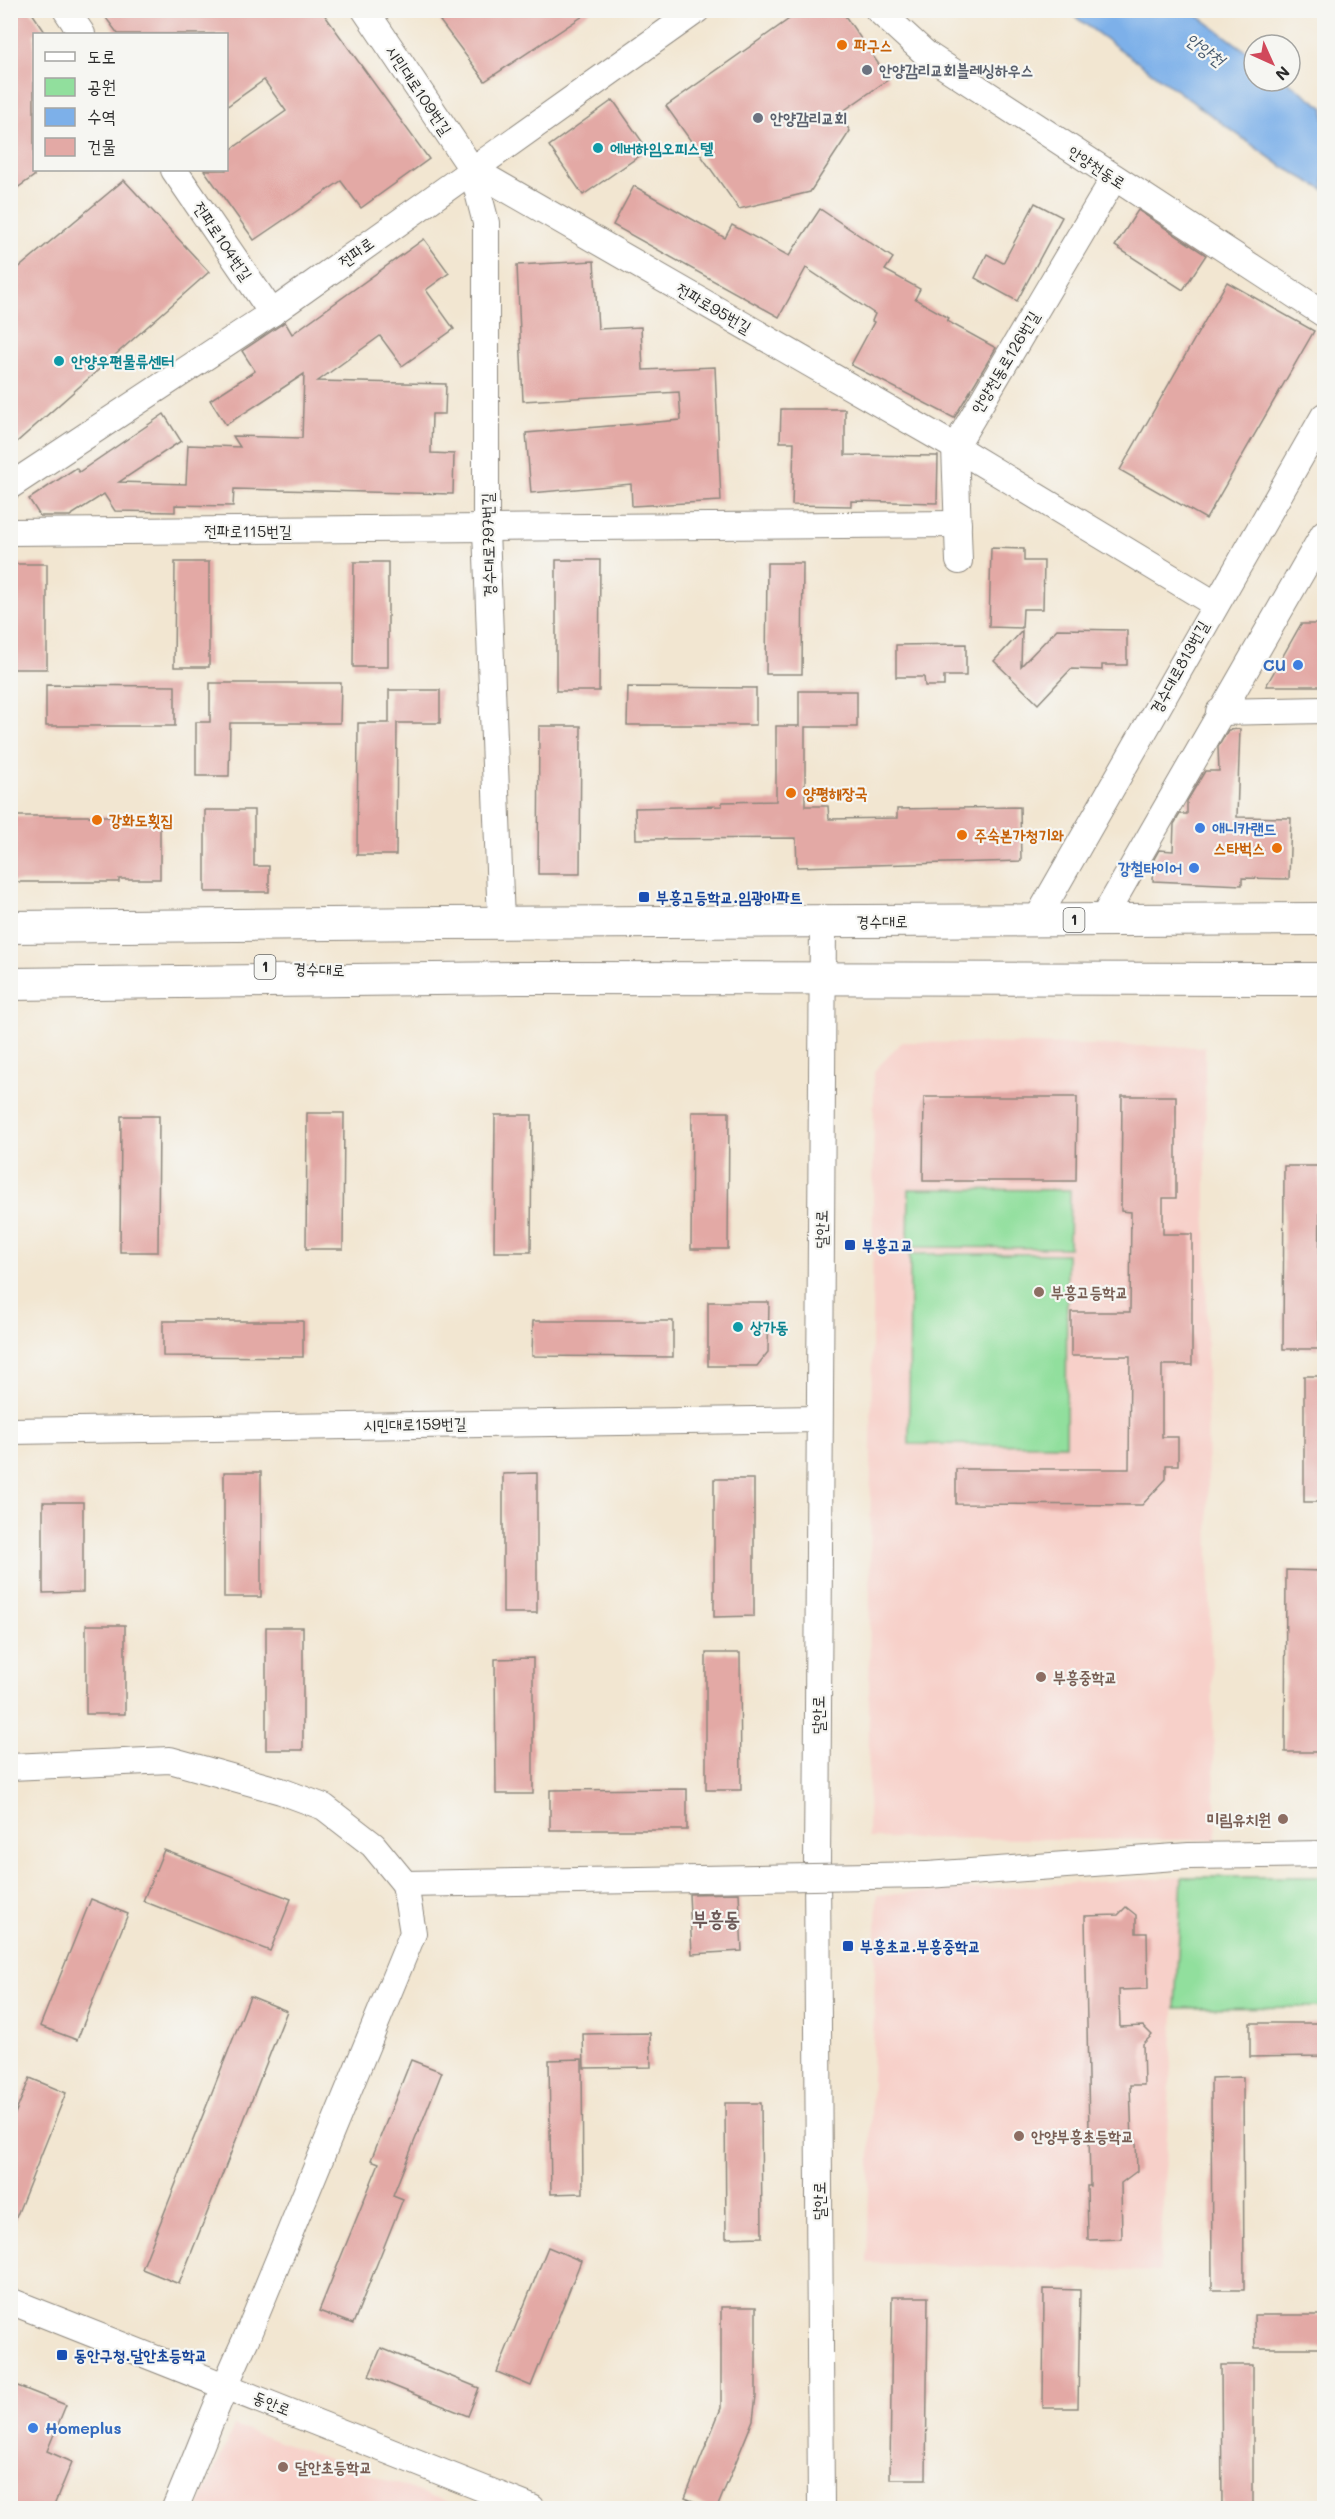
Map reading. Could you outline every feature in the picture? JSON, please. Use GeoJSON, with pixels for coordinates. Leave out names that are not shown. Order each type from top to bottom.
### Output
{"type":"FeatureCollection","features":[{"type":"Feature","properties":{"kind":"main road","name":"경수대로"},"geometry":{"type":"LineString","coordinates":[[10,927],[440,922],[1324,919]]}},
{"type":"Feature","properties":{"kind":"main road","name":"경수대로"},"geometry":{"type":"LineString","coordinates":[[10,945],[195,941],[440,922]]}},
{"type":"Feature","properties":{"kind":"main road","name":"경수대로"},"geometry":{"type":"LineString","coordinates":[[10,967],[197,964],[519,978]]}},
{"type":"Feature","properties":{"kind":"main road","name":"경수대로"},"geometry":{"type":"LineString","coordinates":[[10,984],[519,978],[1324,979]]}},
{"type":"Feature","properties":{"kind":"street"},"geometry":{"type":"LineString","coordinates":[[66,10],[81,33]]}},
{"type":"Feature","properties":{"kind":"street","name":"시민대로109번길"},"geometry":{"type":"LineString","coordinates":[[365,10],[472,169]]}},
{"type":"Feature","properties":{"kind":"street","name":"전파로"},"geometry":{"type":"LineString","coordinates":[[10,486],[272,313],[697,10]]}},
{"type":"Feature","properties":{"kind":"street","name":"안양천동로"},"geometry":{"type":"LineString","coordinates":[[878,10],[926,54],[1324,314]]}},
{"type":"Feature","properties":{"kind":"street","name":"전파로95번길"},"geometry":{"type":"LineString","coordinates":[[472,169],[955,447],[1215,604]]}},
{"type":"Feature","properties":{"kind":"street","name":"경수대로797번길"},"geometry":{"type":"LineString","coordinates":[[472,169],[486,223],[486,530],[501,922]]}},
{"type":"Feature","properties":{"kind":"street","name":"전파로104번길"},"geometry":{"type":"LineString","coordinates":[[175,171],[272,313]]}},
{"type":"Feature","properties":{"kind":"street","name":"안양천동로126번길"},"geometry":{"type":"LineString","coordinates":[[955,447],[1114,178]]}},
{"type":"Feature","properties":{"kind":"street","name":"경수대로813번길"},"geometry":{"type":"LineString","coordinates":[[1037,920],[1324,416]]}},
{"type":"Feature","properties":{"kind":"street"},"geometry":{"type":"LineString","coordinates":[[955,447],[959,561]]}},
{"type":"Feature","properties":{"kind":"street","name":"전파로115번길"},"geometry":{"type":"LineString","coordinates":[[10,532],[486,530],[958,524]]}},
{"type":"Feature","properties":{"kind":"street"},"geometry":{"type":"LineString","coordinates":[[1102,920],[1324,532]]}},
{"type":"Feature","properties":{"kind":"street"},"geometry":{"type":"LineString","coordinates":[[1219,712],[1324,710]]}},
{"type":"Feature","properties":{"kind":"street","name":"달안로"},"geometry":{"type":"LineString","coordinates":[[821,2508],[817,1948],[819,1419],[825,978],[823,921]]}},
{"type":"Feature","properties":{"kind":"street","name":"시민대로159번길"},"geometry":{"type":"LineString","coordinates":[[10,1431],[819,1419]]}},
{"type":"Feature","properties":{"kind":"street"},"geometry":{"type":"LineString","coordinates":[[10,1767],[170,1760],[236,1778],[324,1807],[373,1845],[405,1884],[413,1933],[246,2339],[224,2384],[215,2415],[176,2508]]}},
{"type":"Feature","properties":{"kind":"street"},"geometry":{"type":"LineString","coordinates":[[405,1884],[928,1875],[1189,1856],[1324,1854]]}},
{"type":"Feature","properties":{"kind":"street","name":"동안로"},"geometry":{"type":"LineString","coordinates":[[10,2301],[532,2508]]}},
{"type":"Feature","properties":{"kind":"shaded area"},"geometry":{"type":"Polygon","coordinates":[[[902,1042],[1205,1047],[1208,1513],[1216,1840],[868,1838],[874,1071],[902,1042]]]}},
{"type":"Feature","properties":{"kind":"shaded area","name":"안양부흥초등학교"},"geometry":{"type":"Polygon","coordinates":[[[1182,1877],[1159,2272],[867,2263],[877,1895],[1182,1877]]]}},
{"type":"Feature","properties":{"kind":"shaded area","name":"달안초등학교"},"geometry":{"type":"Polygon","coordinates":[[[234,2426],[465,2508],[198,2508],[234,2426]]]}},
{"type":"Feature","properties":{"kind":"green space"},"geometry":{"type":"Polygon","coordinates":[[[909,1189],[1070,1190],[1069,1248],[908,1247],[909,1189]]]}},
{"type":"Feature","properties":{"kind":"green space"},"geometry":{"type":"Polygon","coordinates":[[[910,1254],[1067,1254],[1066,1445],[909,1444],[910,1254]]]}},
{"type":"Feature","properties":{"kind":"green space"},"geometry":{"type":"Polygon","coordinates":[[[1182,1877],[1324,1877],[1324,2007],[1175,2008],[1182,1877]]]}},
{"type":"Feature","properties":{"kind":"water","name":"안양천"},"geometry":{"type":"Polygon","coordinates":[[[1067,11],[1191,11],[1242,48],[1242,93],[1302,92],[1324,108],[1324,190],[1280,165],[1067,11]]]}},
{"type":"Feature","properties":{"kind":"building"},"geometry":{"type":"Polygon","coordinates":[[[10,10],[30,10],[45,32],[33,33],[34,176],[10,193],[10,10]]]}},
{"type":"Feature","properties":{"kind":"building"},"geometry":{"type":"Polygon","coordinates":[[[116,10],[321,10],[429,159],[361,208],[341,181],[254,240],[205,171],[228,171],[228,152],[286,111],[264,80],[228,106],[228,33],[117,33],[106,18],[116,10]]]}},
{"type":"Feature","properties":{"kind":"building"},"geometry":{"type":"Polygon","coordinates":[[[458,10],[592,10],[485,81],[440,21],[458,10]]]}},
{"type":"Feature","properties":{"kind":"building","name":"안양감리교회"},"geometry":{"type":"Polygon","coordinates":[[[802,10],[841,10],[889,79],[839,114],[850,131],[810,192],[739,209],[666,106],[802,10]]]}},
{"type":"Feature","properties":{"kind":"building","name":"에버하임오피스텔"},"geometry":{"type":"Polygon","coordinates":[[[613,100],[648,150],[583,195],[549,146],[613,100]]]}},
{"type":"Feature","properties":{"kind":"building","name":"안양우편물류센터"},"geometry":{"type":"Polygon","coordinates":[[[124,180],[209,272],[10,448],[10,275],[124,180]]]}},
{"type":"Feature","properties":{"kind":"building"},"geometry":{"type":"Polygon","coordinates":[[[634,186],[725,238],[732,225],[789,256],[820,209],[893,258],[885,270],[920,289],[915,299],[949,318],[947,321],[996,348],[954,418],[851,365],[874,322],[872,321],[875,314],[806,268],[779,317],[613,225],[634,186]]]}},
{"type":"Feature","properties":{"kind":"building"},"geometry":{"type":"Polygon","coordinates":[[[1035,203],[1062,217],[1017,301],[975,278],[987,254],[1003,263],[1035,203]]]}},
{"type":"Feature","properties":{"kind":"building"},"geometry":{"type":"Polygon","coordinates":[[[1138,210],[1206,255],[1183,290],[1115,246],[1138,210]]]}},
{"type":"Feature","properties":{"kind":"building"},"geometry":{"type":"Polygon","coordinates":[[[424,239],[449,273],[426,290],[454,329],[402,366],[380,336],[318,381],[446,384],[445,414],[432,414],[431,453],[454,454],[453,494],[234,489],[233,506],[175,505],[175,512],[115,511],[104,494],[70,516],[40,516],[29,499],[76,468],[79,472],[164,414],[181,441],[119,482],[186,484],[188,445],[240,447],[233,436],[302,438],[304,374],[226,425],[210,400],[255,371],[242,351],[285,322],[292,334],[424,239]]]}},
{"type":"Feature","properties":{"kind":"building"},"geometry":{"type":"Polygon","coordinates":[[[594,261],[598,329],[641,327],[643,370],[715,367],[721,501],[632,506],[631,484],[531,493],[526,433],[681,420],[679,392],[523,401],[517,265],[594,261]]]}},
{"type":"Feature","properties":{"kind":"building"},"geometry":{"type":"Polygon","coordinates":[[[1227,282],[1314,331],[1206,519],[1120,470],[1227,282]]]}},
{"type":"Feature","properties":{"kind":"building"},"geometry":{"type":"Polygon","coordinates":[[[781,409],[845,409],[845,455],[938,456],[937,503],[851,501],[851,506],[792,505],[794,442],[780,442],[781,409]]]}},
{"type":"Feature","properties":{"kind":"building"},"geometry":{"type":"Polygon","coordinates":[[[991,548],[1024,549],[1024,561],[1044,561],[1043,609],[1023,609],[1022,628],[989,627],[991,548]]]}},
{"type":"Feature","properties":{"kind":"building"},"geometry":{"type":"Polygon","coordinates":[[[556,560],[600,560],[599,691],[556,691],[556,560]]]}},
{"type":"Feature","properties":{"kind":"building"},"geometry":{"type":"Polygon","coordinates":[[[175,562],[209,562],[209,667],[174,667],[175,562]]]}},
{"type":"Feature","properties":{"kind":"building"},"geometry":{"type":"Polygon","coordinates":[[[354,562],[388,562],[388,667],[353,667],[354,562]]]}},
{"type":"Feature","properties":{"kind":"building"},"geometry":{"type":"Polygon","coordinates":[[[767,563],[803,563],[802,674],[766,674],[767,563]]]}},
{"type":"Feature","properties":{"kind":"building"},"geometry":{"type":"Polygon","coordinates":[[[12,564],[47,564],[47,669],[12,669],[12,564]]]}},
{"type":"Feature","properties":{"kind":"building"},"geometry":{"type":"Polygon","coordinates":[[[1301,624],[1324,624],[1324,686],[1266,686],[1301,624]]]}},
{"type":"Feature","properties":{"kind":"building"},"geometry":{"type":"Polygon","coordinates":[[[1057,629],[1127,630],[1127,665],[1102,665],[1102,670],[1071,669],[1038,704],[994,661],[1022,631],[1021,666],[1057,629]]]}},
{"type":"Feature","properties":{"kind":"building"},"geometry":{"type":"Polygon","coordinates":[[[966,644],[966,676],[944,676],[944,686],[925,686],[924,677],[896,677],[896,645],[966,644]]]}},
{"type":"Feature","properties":{"kind":"building"},"geometry":{"type":"Polygon","coordinates":[[[210,683],[341,683],[340,723],[230,723],[229,776],[196,776],[196,722],[210,722],[210,683]]]}},
{"type":"Feature","properties":{"kind":"building"},"geometry":{"type":"Polygon","coordinates":[[[46,685],[175,686],[175,726],[46,726],[46,685]]]}},
{"type":"Feature","properties":{"kind":"building"},"geometry":{"type":"Polygon","coordinates":[[[628,687],[756,688],[756,725],[627,725],[628,687]]]}},
{"type":"Feature","properties":{"kind":"building"},"geometry":{"type":"Polygon","coordinates":[[[389,690],[440,690],[440,723],[397,723],[396,855],[357,855],[358,723],[389,723],[389,690]]]}},
{"type":"Feature","properties":{"kind":"building"},"geometry":{"type":"Polygon","coordinates":[[[799,691],[857,691],[857,727],[805,727],[805,806],[828,806],[829,819],[897,818],[897,809],[1020,807],[1021,861],[797,867],[796,838],[636,839],[635,808],[722,806],[722,802],[776,801],[776,726],[799,726],[799,691]]]}},
{"type":"Feature","properties":{"kind":"building"},"geometry":{"type":"Polygon","coordinates":[[[539,726],[581,726],[580,874],[538,874],[539,726]]]}},
{"type":"Feature","properties":{"kind":"building"},"geometry":{"type":"Polygon","coordinates":[[[1240,729],[1237,817],[1291,818],[1289,879],[1242,878],[1242,885],[1153,881],[1154,859],[1159,850],[1173,851],[1174,824],[1180,814],[1187,814],[1187,801],[1205,771],[1219,771],[1218,747],[1228,730],[1240,729]]]}},
{"type":"Feature","properties":{"kind":"building"},"geometry":{"type":"Polygon","coordinates":[[[205,810],[254,810],[254,866],[269,866],[269,892],[205,892],[205,810]]]}},
{"type":"Feature","properties":{"kind":"building"},"geometry":{"type":"Polygon","coordinates":[[[10,816],[120,816],[120,824],[160,824],[160,879],[119,879],[119,882],[10,882],[10,816]]]}},
{"type":"Feature","properties":{"kind":"building"},"geometry":{"type":"Polygon","coordinates":[[[1122,1096],[1176,1096],[1176,1198],[1163,1198],[1163,1234],[1192,1234],[1192,1365],[1162,1365],[1162,1437],[1178,1437],[1178,1465],[1166,1465],[1166,1479],[1142,1505],[956,1504],[956,1469],[1129,1469],[1130,1356],[1071,1356],[1071,1312],[1130,1312],[1131,1212],[1121,1211],[1122,1096]]]}},
{"type":"Feature","properties":{"kind":"building"},"geometry":{"type":"Polygon","coordinates":[[[924,1097],[1077,1097],[1076,1181],[923,1181],[924,1097]]]}},
{"type":"Feature","properties":{"kind":"building"},"geometry":{"type":"Polygon","coordinates":[[[692,1112],[729,1112],[728,1249],[691,1249],[692,1112]]]}},
{"type":"Feature","properties":{"kind":"building"},"geometry":{"type":"Polygon","coordinates":[[[307,1113],[344,1113],[343,1249],[306,1249],[307,1113]]]}},
{"type":"Feature","properties":{"kind":"building"},"geometry":{"type":"Polygon","coordinates":[[[495,1115],[532,1115],[531,1252],[494,1252],[495,1115]]]}},
{"type":"Feature","properties":{"kind":"building"},"geometry":{"type":"Polygon","coordinates":[[[121,1116],[159,1116],[158,1252],[120,1252],[121,1116]]]}},
{"type":"Feature","properties":{"kind":"building"},"geometry":{"type":"Polygon","coordinates":[[[1284,1166],[1320,1166],[1319,1349],[1283,1349],[1284,1166]]]}},
{"type":"Feature","properties":{"kind":"building","name":"상가동"},"geometry":{"type":"Polygon","coordinates":[[[708,1302],[769,1302],[768,1352],[757,1366],[708,1366],[708,1302]]]}},
{"type":"Feature","properties":{"kind":"building"},"geometry":{"type":"Polygon","coordinates":[[[163,1321],[303,1321],[303,1357],[163,1356],[163,1321]]]}},
{"type":"Feature","properties":{"kind":"building"},"geometry":{"type":"Polygon","coordinates":[[[533,1321],[673,1321],[673,1357],[532,1356],[533,1321]]]}},
{"type":"Feature","properties":{"kind":"building"},"geometry":{"type":"Polygon","coordinates":[[[1304,1376],[1324,1376],[1324,1502],[1304,1502],[1304,1376]]]}},
{"type":"Feature","properties":{"kind":"building"},"geometry":{"type":"Polygon","coordinates":[[[224,1472],[261,1472],[261,1597],[224,1597],[224,1472]]]}},
{"type":"Feature","properties":{"kind":"building"},"geometry":{"type":"Polygon","coordinates":[[[537,1473],[537,1613],[503,1613],[503,1474],[537,1473]]]}},
{"type":"Feature","properties":{"kind":"building"},"geometry":{"type":"Polygon","coordinates":[[[714,1479],[754,1479],[754,1616],[714,1617],[714,1479]]]}},
{"type":"Feature","properties":{"kind":"building"},"geometry":{"type":"Polygon","coordinates":[[[43,1502],[83,1502],[83,1592],[43,1593],[43,1502]]]}},
{"type":"Feature","properties":{"kind":"building"},"geometry":{"type":"Polygon","coordinates":[[[1286,1570],[1323,1571],[1322,1752],[1285,1752],[1286,1570]]]}},
{"type":"Feature","properties":{"kind":"building"},"geometry":{"type":"Polygon","coordinates":[[[86,1625],[125,1625],[125,1714],[86,1714],[86,1625]]]}},
{"type":"Feature","properties":{"kind":"building"},"geometry":{"type":"Polygon","coordinates":[[[266,1627],[303,1627],[303,1750],[266,1750],[266,1627]]]}},
{"type":"Feature","properties":{"kind":"building"},"geometry":{"type":"Polygon","coordinates":[[[706,1653],[740,1653],[741,1790],[706,1790],[706,1653]]]}},
{"type":"Feature","properties":{"kind":"building"},"geometry":{"type":"Polygon","coordinates":[[[533,1658],[533,1794],[496,1794],[495,1659],[533,1658]]]}},
{"type":"Feature","properties":{"kind":"building"},"geometry":{"type":"Polygon","coordinates":[[[687,1789],[687,1830],[550,1830],[550,1790],[687,1789]]]}},
{"type":"Feature","properties":{"kind":"building"},"geometry":{"type":"Polygon","coordinates":[[[164,1850],[291,1899],[270,1951],[143,1901],[164,1850]]]}},
{"type":"Feature","properties":{"kind":"building"},"geometry":{"type":"Polygon","coordinates":[[[739,1893],[742,1951],[692,1954],[689,1894],[739,1893]]]}},
{"type":"Feature","properties":{"kind":"building"},"geometry":{"type":"Polygon","coordinates":[[[91,1899],[128,1914],[77,2040],[40,2026],[91,1899]]]}},
{"type":"Feature","properties":{"kind":"building"},"geometry":{"type":"Polygon","coordinates":[[[1126,1907],[1136,1915],[1136,1933],[1147,1933],[1148,1989],[1119,1990],[1120,2027],[1143,2026],[1152,2035],[1143,2044],[1144,2085],[1130,2085],[1132,2141],[1136,2141],[1137,2171],[1121,2183],[1122,2239],[1088,2240],[1087,2186],[1090,2186],[1085,1916],[1118,1915],[1126,1907]]]}},
{"type":"Feature","properties":{"kind":"building"},"geometry":{"type":"Polygon","coordinates":[[[250,1996],[287,2011],[179,2284],[142,2269],[250,1996]]]}},
{"type":"Feature","properties":{"kind":"building"},"geometry":{"type":"Polygon","coordinates":[[[1250,2023],[1324,2023],[1324,2056],[1250,2057],[1250,2023]]]}},
{"type":"Feature","properties":{"kind":"building"},"geometry":{"type":"Polygon","coordinates":[[[650,2033],[651,2067],[584,2068],[583,2034],[650,2033]]]}},
{"type":"Feature","properties":{"kind":"building"},"geometry":{"type":"Polygon","coordinates":[[[582,2059],[583,2193],[551,2194],[549,2060],[582,2059]]]}},
{"type":"Feature","properties":{"kind":"building"},"geometry":{"type":"Polygon","coordinates":[[[411,2060],[442,2072],[393,2195],[403,2199],[353,2324],[319,2311],[379,2163],[371,2160],[411,2060]]]}},
{"type":"Feature","properties":{"kind":"building"},"geometry":{"type":"Polygon","coordinates":[[[1243,2077],[1244,2290],[1212,2290],[1211,2078],[1243,2077]]]}},
{"type":"Feature","properties":{"kind":"building"},"geometry":{"type":"Polygon","coordinates":[[[30,2078],[66,2093],[11,2230],[10,2126],[30,2078]]]}},
{"type":"Feature","properties":{"kind":"building"},"geometry":{"type":"Polygon","coordinates":[[[725,2103],[761,2103],[762,2237],[726,2238],[725,2103]]]}},
{"type":"Feature","properties":{"kind":"building"},"geometry":{"type":"Polygon","coordinates":[[[548,2247],[581,2261],[531,2386],[497,2372],[548,2247]]]}},
{"type":"Feature","properties":{"kind":"building"},"geometry":{"type":"Polygon","coordinates":[[[1044,2289],[1080,2290],[1078,2408],[1043,2408],[1044,2289]]]}},
{"type":"Feature","properties":{"kind":"building"},"geometry":{"type":"Polygon","coordinates":[[[892,2297],[928,2297],[926,2479],[890,2479],[892,2297]]]}},
{"type":"Feature","properties":{"kind":"building"},"geometry":{"type":"Polygon","coordinates":[[[721,2307],[756,2307],[756,2396],[753,2420],[717,2508],[711,2508],[685,2498],[721,2408],[721,2307]]]}},
{"type":"Feature","properties":{"kind":"building"},"geometry":{"type":"Polygon","coordinates":[[[1254,2315],[1324,2315],[1324,2348],[1255,2348],[1254,2315]]]}},
{"type":"Feature","properties":{"kind":"building"},"geometry":{"type":"Polygon","coordinates":[[[381,2348],[479,2388],[468,2416],[369,2376],[381,2348]]]}},
{"type":"Feature","properties":{"kind":"building"},"geometry":{"type":"Polygon","coordinates":[[[1221,2365],[1253,2365],[1253,2508],[1222,2508],[1221,2365]]]}},
{"type":"Feature","properties":{"kind":"building","name":"Homeplus"},"geometry":{"type":"Polygon","coordinates":[[[10,2383],[66,2405],[47,2451],[72,2462],[53,2508],[10,2508],[10,2383]]]}},
{"type":"Feature","properties":{"kind":"place","name":"파구스"},"geometry":{"type":"Point","coordinates":[842,45]}},
{"type":"Feature","properties":{"kind":"place","name":"안양감리교회블레싱하우스"},"geometry":{"type":"Point","coordinates":[867,70]}},
{"type":"Feature","properties":{"kind":"place","name":"안양감리교회"},"geometry":{"type":"Point","coordinates":[758,118]}},
{"type":"Feature","properties":{"kind":"place","name":"에버하임오피스텔"},"geometry":{"type":"Point","coordinates":[598,148]}},
{"type":"Feature","properties":{"kind":"place","name":"안양우편물류센터"},"geometry":{"type":"Point","coordinates":[59,361]}},
{"type":"Feature","properties":{"kind":"place","name":"CU"},"geometry":{"type":"Point","coordinates":[1298,665]}},
{"type":"Feature","properties":{"kind":"place","name":"양평해장국"},"geometry":{"type":"Point","coordinates":[791,793]}},
{"type":"Feature","properties":{"kind":"place","name":"강화도횟집"},"geometry":{"type":"Point","coordinates":[97,820]}},
{"type":"Feature","properties":{"kind":"place","name":"애니카랜드"},"geometry":{"type":"Point","coordinates":[1200,828]}},
{"type":"Feature","properties":{"kind":"place","name":"주숙본가청기와"},"geometry":{"type":"Point","coordinates":[962,835]}},
{"type":"Feature","properties":{"kind":"place","name":"스타벅스"},"geometry":{"type":"Point","coordinates":[1277,848]}},
{"type":"Feature","properties":{"kind":"place","name":"강철타이어"},"geometry":{"type":"Point","coordinates":[1194,868]}},
{"type":"Feature","properties":{"kind":"place","name":"부흥고등학교.임광아파트"},"geometry":{"type":"Point","coordinates":[644,897]}},
{"type":"Feature","properties":{"kind":"place","name":"부흥고교"},"geometry":{"type":"Point","coordinates":[850,1245]}},
{"type":"Feature","properties":{"kind":"place","name":"부흥고등학교"},"geometry":{"type":"Point","coordinates":[1039,1292]}},
{"type":"Feature","properties":{"kind":"place","name":"상가동"},"geometry":{"type":"Point","coordinates":[738,1327]}},
{"type":"Feature","properties":{"kind":"place","name":"부흥중학교"},"geometry":{"type":"Point","coordinates":[1041,1677]}},
{"type":"Feature","properties":{"kind":"place","name":"미림유치원"},"geometry":{"type":"Point","coordinates":[1283,1819]}},
{"type":"Feature","properties":{"kind":"place","name":"부흥초교.부흥중학교"},"geometry":{"type":"Point","coordinates":[848,1946]}},
{"type":"Feature","properties":{"kind":"place","name":"안양부흥초등학교"},"geometry":{"type":"Point","coordinates":[1019,2136]}},
{"type":"Feature","properties":{"kind":"place","name":"동안구청.달안초등학교"},"geometry":{"type":"Point","coordinates":[62,2355]}},
{"type":"Feature","properties":{"kind":"place","name":"Homeplus"},"geometry":{"type":"Point","coordinates":[33,2428]}},
{"type":"Feature","properties":{"kind":"place","name":"달안초등학교"},"geometry":{"type":"Point","coordinates":[283,2467]}},
{"type":"Feature","properties":{"kind":"district","name":"부흥동"},"geometry":{"type":"Point","coordinates":[716,1919]}}]}
